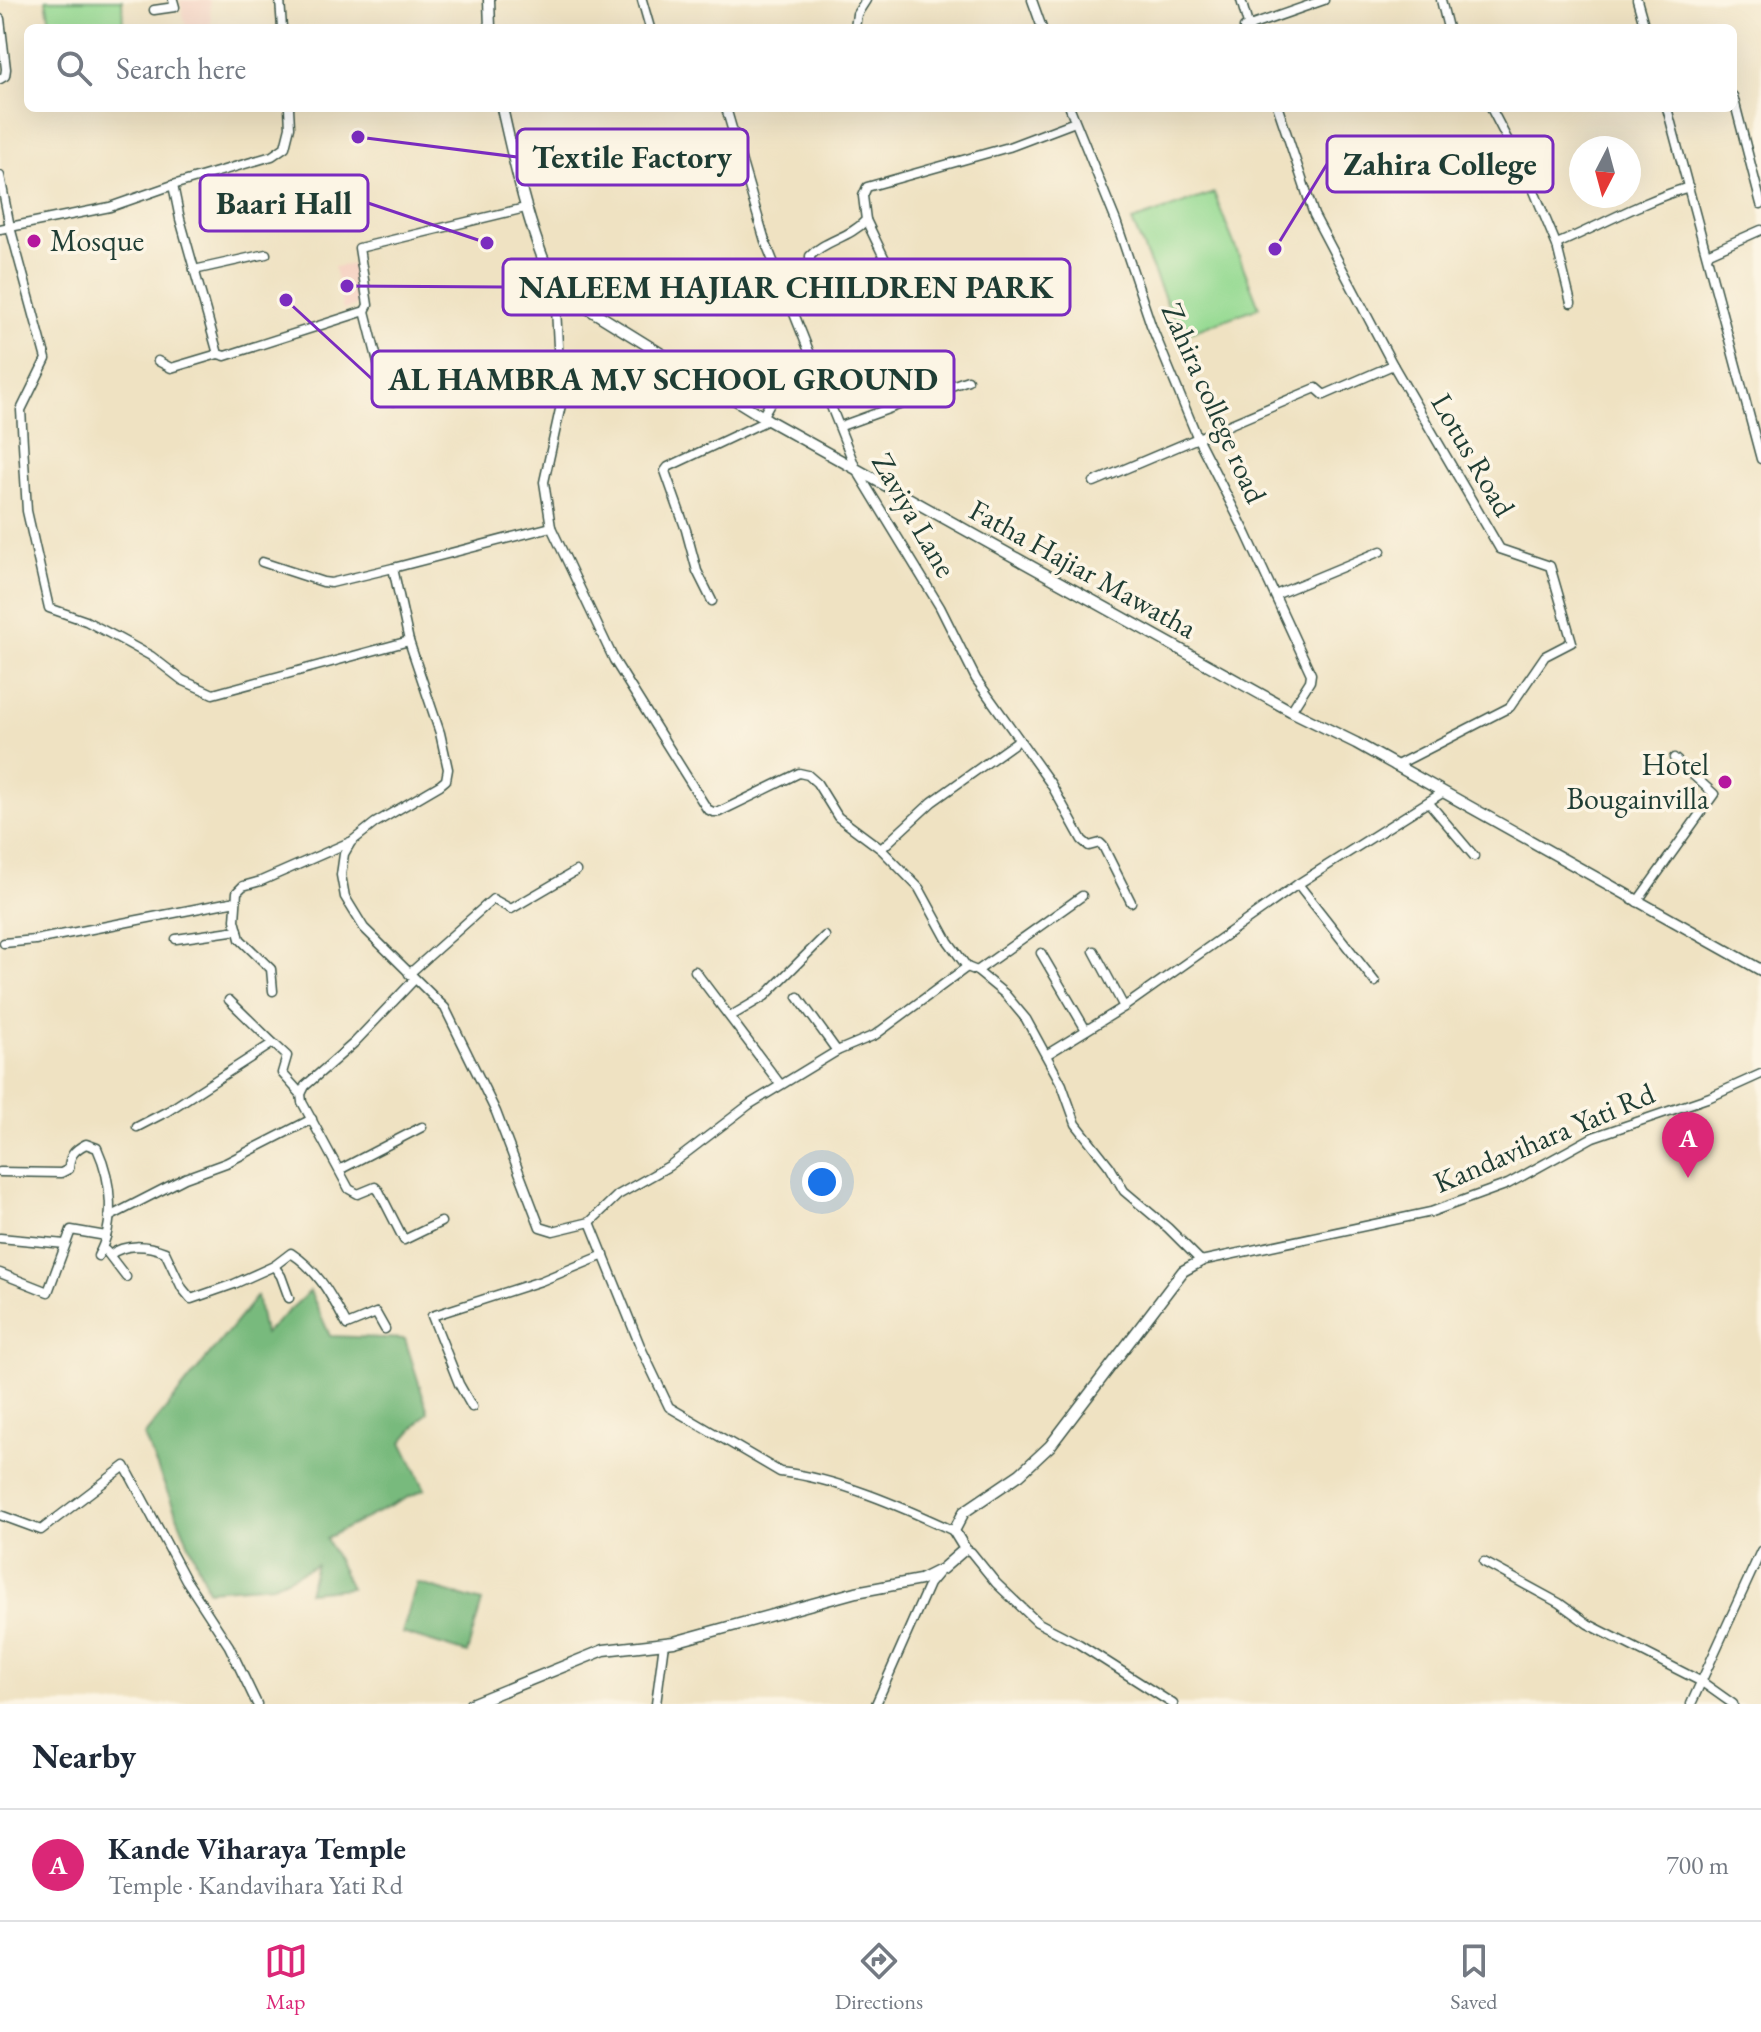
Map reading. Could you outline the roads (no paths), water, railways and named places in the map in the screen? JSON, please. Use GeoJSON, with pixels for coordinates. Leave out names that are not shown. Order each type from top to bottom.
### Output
{"type":"FeatureCollection","features":[{"type":"Feature","properties":{"kind":"street"},"geometry":{"type":"LineString","coordinates":[[154,10],[175,7],[173,0]]}},
{"type":"Feature","properties":{"kind":"street"},"geometry":{"type":"LineString","coordinates":[[280,0],[282,24]]}},
{"type":"Feature","properties":{"kind":"street"},"geometry":{"type":"LineString","coordinates":[[489,0],[490,24]]}},
{"type":"Feature","properties":{"kind":"street"},"geometry":{"type":"LineString","coordinates":[[642,0],[649,24]]}},
{"type":"Feature","properties":{"kind":"street"},"geometry":{"type":"LineString","coordinates":[[856,24],[857,14],[866,0]]}},
{"type":"Feature","properties":{"kind":"street"},"geometry":{"type":"LineString","coordinates":[[1032,0],[1041,24]]}},
{"type":"Feature","properties":{"kind":"street"},"geometry":{"type":"LineString","coordinates":[[1241,0],[1246,24]]}},
{"type":"Feature","properties":{"kind":"street"},"geometry":{"type":"LineString","coordinates":[[1256,24],[1324,0]]}},
{"type":"Feature","properties":{"kind":"street"},"geometry":{"type":"LineString","coordinates":[[1441,0],[1447,24]]}},
{"type":"Feature","properties":{"kind":"street"},"geometry":{"type":"LineString","coordinates":[[1637,0],[1644,24]]}},
{"type":"Feature","properties":{"kind":"street"},"geometry":{"type":"LineString","coordinates":[[0,19],[6,69],[5,76],[0,79]]}},
{"type":"Feature","properties":{"kind":"street"},"geometry":{"type":"LineString","coordinates":[[1737,111],[1761,204]]}},
{"type":"Feature","properties":{"kind":"street"},"geometry":{"type":"LineString","coordinates":[[5,228],[110,207],[272,156],[285,147],[290,127],[289,112]]}},
{"type":"Feature","properties":{"kind":"street"},"geometry":{"type":"LineString","coordinates":[[503,112],[525,208],[538,251],[555,288],[561,405],[544,482],[551,527],[614,660],[707,809],[719,812],[799,773],[808,775],[817,783],[838,817],[881,849],[919,888],[948,941],[967,967],[977,971],[1005,994],[1019,1011],[1062,1085],[1076,1124],[1110,1167],[1124,1191],[1201,1261],[1183,1271],[1050,1446],[1020,1474],[964,1512],[954,1531]]}},
{"type":"Feature","properties":{"kind":"street","name":"Zaviya Lane"},"geometry":{"type":"LineString","coordinates":[[727,112],[765,241],[856,469],[940,607],[976,679],[1051,784],[1082,840],[1089,846],[1100,843],[1103,846],[1131,902]]}},
{"type":"Feature","properties":{"kind":"street","name":"Zahira college road"},"geometry":{"type":"LineString","coordinates":[[1071,112],[1116,221],[1151,325],[1198,439],[1311,674],[1310,681],[1291,711]]}},
{"type":"Feature","properties":{"kind":"street","name":"Lotus Road"},"geometry":{"type":"LineString","coordinates":[[1279,112],[1314,215],[1393,365],[1500,549],[1550,566],[1572,642],[1545,656],[1510,707],[1395,767]]}},
{"type":"Feature","properties":{"kind":"street"},"geometry":{"type":"LineString","coordinates":[[1493,112],[1534,191],[1557,244],[1571,303]]}},
{"type":"Feature","properties":{"kind":"street"},"geometry":{"type":"LineString","coordinates":[[1668,112],[1761,459]]}},
{"type":"Feature","properties":{"kind":"street"},"geometry":{"type":"LineString","coordinates":[[907,305],[866,220],[863,196],[867,187],[1009,147],[1075,122]]}},
{"type":"Feature","properties":{"kind":"street"},"geometry":{"type":"LineString","coordinates":[[0,176],[5,228],[46,359],[21,410],[27,511],[49,608],[86,621],[151,656],[182,680],[213,694],[409,641]]}},
{"type":"Feature","properties":{"kind":"street"},"geometry":{"type":"LineString","coordinates":[[173,185],[218,354]]}},
{"type":"Feature","properties":{"kind":"street"},"geometry":{"type":"LineString","coordinates":[[1557,244],[1622,215],[1651,198],[1689,187]]}},
{"type":"Feature","properties":{"kind":"street"},"geometry":{"type":"LineString","coordinates":[[411,397],[394,401],[390,382],[382,378],[365,311],[368,305],[359,248],[525,208]]}},
{"type":"Feature","properties":{"kind":"street"},"geometry":{"type":"LineString","coordinates":[[790,305],[817,295],[810,256],[817,248],[858,229],[866,220]]}},
{"type":"Feature","properties":{"kind":"street"},"geometry":{"type":"LineString","coordinates":[[1707,254],[1761,230]]}},
{"type":"Feature","properties":{"kind":"street"},"geometry":{"type":"LineString","coordinates":[[194,270],[266,254]]}},
{"type":"Feature","properties":{"kind":"street","name":"Fatha Hajiar Mawatha"},"geometry":{"type":"LineString","coordinates":[[555,288],[765,419],[1291,711],[1356,743],[1761,970]]}},
{"type":"Feature","properties":{"kind":"street"},"geometry":{"type":"LineString","coordinates":[[158,361],[171,368],[218,354],[225,356],[365,311]]}},
{"type":"Feature","properties":{"kind":"street"},"geometry":{"type":"LineString","coordinates":[[1094,482],[1316,388],[1324,395],[1393,365]]}},
{"type":"Feature","properties":{"kind":"street"},"geometry":{"type":"LineString","coordinates":[[841,426],[968,380]]}},
{"type":"Feature","properties":{"kind":"street"},"geometry":{"type":"LineString","coordinates":[[712,601],[697,571],[665,469],[765,419],[778,389]]}},
{"type":"Feature","properties":{"kind":"street"},"geometry":{"type":"LineString","coordinates":[[262,562],[331,583],[551,527]]}},
{"type":"Feature","properties":{"kind":"street"},"geometry":{"type":"LineString","coordinates":[[1275,595],[1381,551]]}},
{"type":"Feature","properties":{"kind":"street"},"geometry":{"type":"LineString","coordinates":[[273,991],[271,969],[240,939],[237,892],[243,886],[351,842],[375,823],[446,780],[448,769],[440,733],[409,641],[393,568]]}},
{"type":"Feature","properties":{"kind":"street"},"geometry":{"type":"LineString","coordinates":[[881,849],[932,802],[1019,740]]}},
{"type":"Feature","properties":{"kind":"street"},"geometry":{"type":"LineString","coordinates":[[1637,902],[1714,794],[1674,758]]}},
{"type":"Feature","properties":{"kind":"street"},"geometry":{"type":"LineString","coordinates":[[1046,1055],[1124,1007],[1298,884],[1442,793]]}},
{"type":"Feature","properties":{"kind":"street"},"geometry":{"type":"LineString","coordinates":[[1429,803],[1474,856]]}},
{"type":"Feature","properties":{"kind":"street"},"geometry":{"type":"LineString","coordinates":[[351,842],[344,854],[341,875],[345,897],[364,928],[445,1008],[496,1112],[540,1227],[553,1231],[590,1222],[618,1195],[669,1166],[780,1084],[837,1051],[875,1035],[967,967]]}},
{"type":"Feature","properties":{"kind":"street"},"geometry":{"type":"LineString","coordinates":[[301,1094],[305,1086],[354,1043],[412,977],[493,899],[511,909],[576,871]]}},
{"type":"Feature","properties":{"kind":"street"},"geometry":{"type":"LineString","coordinates":[[1298,884],[1375,982]]}},
{"type":"Feature","properties":{"kind":"street"},"geometry":{"type":"LineString","coordinates":[[977,971],[1082,896]]}},
{"type":"Feature","properties":{"kind":"street"},"geometry":{"type":"LineString","coordinates":[[4,943],[35,940],[236,901]]}},
{"type":"Feature","properties":{"kind":"street"},"geometry":{"type":"LineString","coordinates":[[176,939],[238,930]]}},
{"type":"Feature","properties":{"kind":"street"},"geometry":{"type":"LineString","coordinates":[[731,1016],[765,996],[825,936]]}},
{"type":"Feature","properties":{"kind":"street"},"geometry":{"type":"LineString","coordinates":[[1094,951],[1124,1007]]}},
{"type":"Feature","properties":{"kind":"street"},"geometry":{"type":"LineString","coordinates":[[1041,953],[1086,1030]]}},
{"type":"Feature","properties":{"kind":"street"},"geometry":{"type":"LineString","coordinates":[[695,971],[780,1084]]}},
{"type":"Feature","properties":{"kind":"street"},"geometry":{"type":"LineString","coordinates":[[798,997],[837,1051]]}},
{"type":"Feature","properties":{"kind":"street"},"geometry":{"type":"LineString","coordinates":[[229,1000],[287,1056],[282,1073],[301,1094],[354,1193],[375,1187],[404,1240],[441,1222]]}},
{"type":"Feature","properties":{"kind":"street"},"geometry":{"type":"LineString","coordinates":[[137,1127],[168,1111],[273,1043]]}},
{"type":"Feature","properties":{"kind":"street","name":"Kandavihara Yati Rd"},"geometry":{"type":"LineString","coordinates":[[1201,1261],[1222,1254],[1304,1241],[1431,1212],[1508,1184],[1593,1137],[1710,1097],[1761,1074]]}},
{"type":"Feature","properties":{"kind":"street"},"geometry":{"type":"LineString","coordinates":[[109,1217],[312,1119]]}},
{"type":"Feature","properties":{"kind":"street"},"geometry":{"type":"LineString","coordinates":[[339,1170],[422,1127]]}},
{"type":"Feature","properties":{"kind":"street"},"geometry":{"type":"LineString","coordinates":[[0,1172],[61,1173],[69,1169],[69,1158],[77,1148],[86,1144],[97,1148],[109,1189],[109,1217],[101,1252],[110,1255],[126,1277]]}},
{"type":"Feature","properties":{"kind":"street"},"geometry":{"type":"LineString","coordinates":[[590,1222],[641,1348],[669,1407],[780,1472],[798,1474],[895,1504],[954,1531],[965,1549],[971,1552],[996,1583],[1037,1622],[1079,1644],[1173,1704]]}},
{"type":"Feature","properties":{"kind":"street"},"geometry":{"type":"LineString","coordinates":[[0,1273],[48,1292],[71,1230],[106,1236]]}},
{"type":"Feature","properties":{"kind":"street"},"geometry":{"type":"LineString","coordinates":[[0,1238],[65,1244]]}},
{"type":"Feature","properties":{"kind":"street"},"geometry":{"type":"LineString","coordinates":[[110,1255],[120,1247],[154,1248],[165,1252],[182,1288],[191,1299],[274,1266],[291,1253],[308,1264],[323,1281],[347,1325],[376,1313],[385,1329]]}},
{"type":"Feature","properties":{"kind":"street"},"geometry":{"type":"LineString","coordinates":[[472,1407],[459,1384],[432,1316],[541,1281],[604,1255]]}},
{"type":"Feature","properties":{"kind":"street"},"geometry":{"type":"LineString","coordinates":[[274,1266],[289,1298]]}},
{"type":"Feature","properties":{"kind":"street"},"geometry":{"type":"LineString","coordinates":[[0,1515],[41,1530],[125,1466],[186,1580],[229,1646],[257,1704]]}},
{"type":"Feature","properties":{"kind":"street"},"geometry":{"type":"LineString","coordinates":[[876,1704],[929,1584],[965,1549]]}},
{"type":"Feature","properties":{"kind":"street"},"geometry":{"type":"LineString","coordinates":[[1691,1704],[1761,1551]]}},
{"type":"Feature","properties":{"kind":"street"},"geometry":{"type":"LineString","coordinates":[[1484,1562],[1559,1603],[1588,1624],[1702,1682],[1733,1704]]}},
{"type":"Feature","properties":{"kind":"street"},"geometry":{"type":"LineString","coordinates":[[471,1704],[604,1650],[674,1642],[856,1592],[920,1580],[942,1569]]}},
{"type":"Feature","properties":{"kind":"street"},"geometry":{"type":"LineString","coordinates":[[656,1704],[664,1643]]}},
{"type":"Feature","properties":{"kind":"place","name":"Textile Factory"},"geometry":{"type":"Point","coordinates":[358,137]}},
{"type":"Feature","properties":{"kind":"place","name":"Mosque"},"geometry":{"type":"Point","coordinates":[34,241]}},
{"type":"Feature","properties":{"kind":"place","name":"Baari Hall"},"geometry":{"type":"Point","coordinates":[487,243]}},
{"type":"Feature","properties":{"kind":"place","name":"Zahira College"},"geometry":{"type":"Point","coordinates":[1275,249]}},
{"type":"Feature","properties":{"kind":"place","name":"NALEEM HAJIAR CHILDREN PARK"},"geometry":{"type":"Point","coordinates":[347,286]}},
{"type":"Feature","properties":{"kind":"place","name":"AL HAMBRA M.V SCHOOL GROUND"},"geometry":{"type":"Point","coordinates":[286,300]}},
{"type":"Feature","properties":{"kind":"place","name":"Hotel Bougainvilla"},"geometry":{"type":"Point","coordinates":[1725,782]}},
{"type":"Feature","properties":{"kind":"place","name":"Kande Viharaya Temple"},"geometry":{"type":"Point","coordinates":[1688,1178]}}]}
